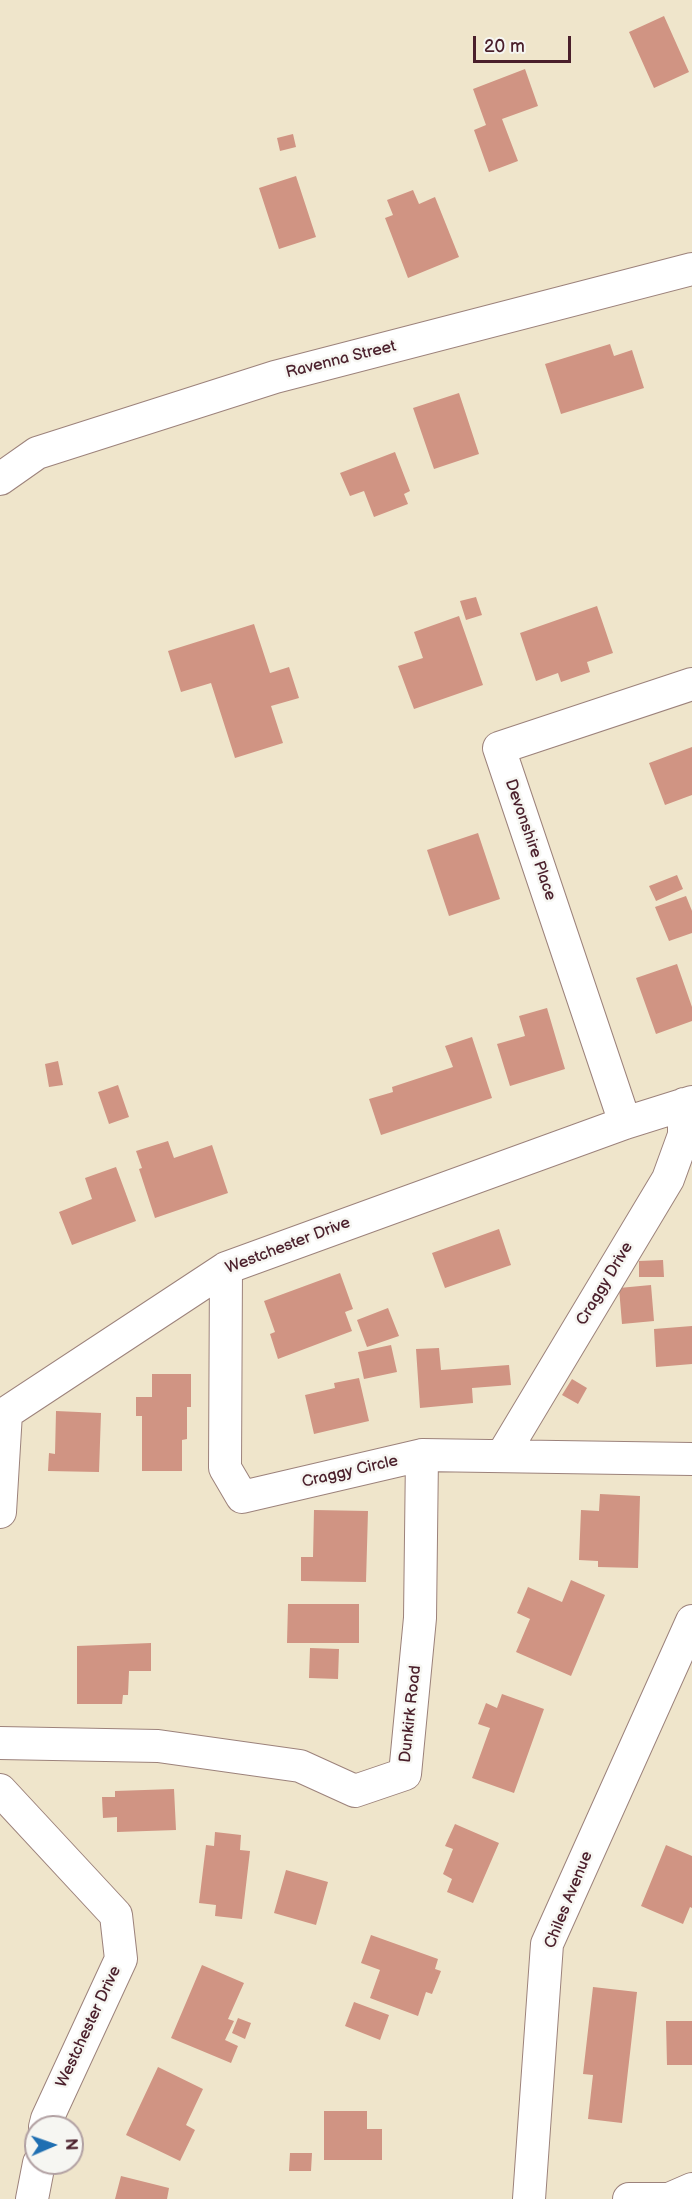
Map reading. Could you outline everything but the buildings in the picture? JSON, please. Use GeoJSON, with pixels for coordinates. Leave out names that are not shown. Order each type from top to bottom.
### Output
{"type":"FeatureCollection","features":[{"type":"Feature","properties":{"kind":"street","name":"Ravenna Street"},"geometry":{"type":"LineString","coordinates":[[0,479],[37,453],[275,377],[692,269]]}},
{"type":"Feature","properties":{"kind":"street","name":"Devonshire Place"},"geometry":{"type":"LineString","coordinates":[[625,1123],[500,748],[692,684]]}},
{"type":"Feature","properties":{"kind":"street","name":"Westchester Drive"},"geometry":{"type":"LineString","coordinates":[[0,1512],[6,1413],[226,1268],[625,1123],[688,1103]]}},
{"type":"Feature","properties":{"kind":"street","name":"Craggy Drive"},"geometry":{"type":"LineString","coordinates":[[502,1456],[668,1179],[684,1135],[688,1103]]}},
{"type":"Feature","properties":{"kind":"street","name":"Craggy Circle"},"geometry":{"type":"LineString","coordinates":[[226,1268],[225,1468],[242,1497],[422,1455],[692,1459]]}},
{"type":"Feature","properties":{"kind":"street","name":"Dunkirk Road"},"geometry":{"type":"LineString","coordinates":[[0,1743],[158,1746],[300,1766],[355,1791],[405,1774],[420,1618],[422,1455]]}},
{"type":"Feature","properties":{"kind":"street","name":"Chiles Avenue"},"geometry":{"type":"LineString","coordinates":[[529,2199],[547,1944],[692,1621]]}},
{"type":"Feature","properties":{"kind":"street","name":"Westchester Drive"},"geometry":{"type":"LineString","coordinates":[[0,1790],[116,1916],[121,1959],[48,2115]]}},
{"type":"Feature","properties":{"kind":"street"},"geometry":{"type":"LineString","coordinates":[[32,2199],[37,2175]]}},
{"type":"Feature","properties":{"kind":"street"},"geometry":{"type":"LineString","coordinates":[[629,2199],[669,2199],[692,2189]]}}]}
